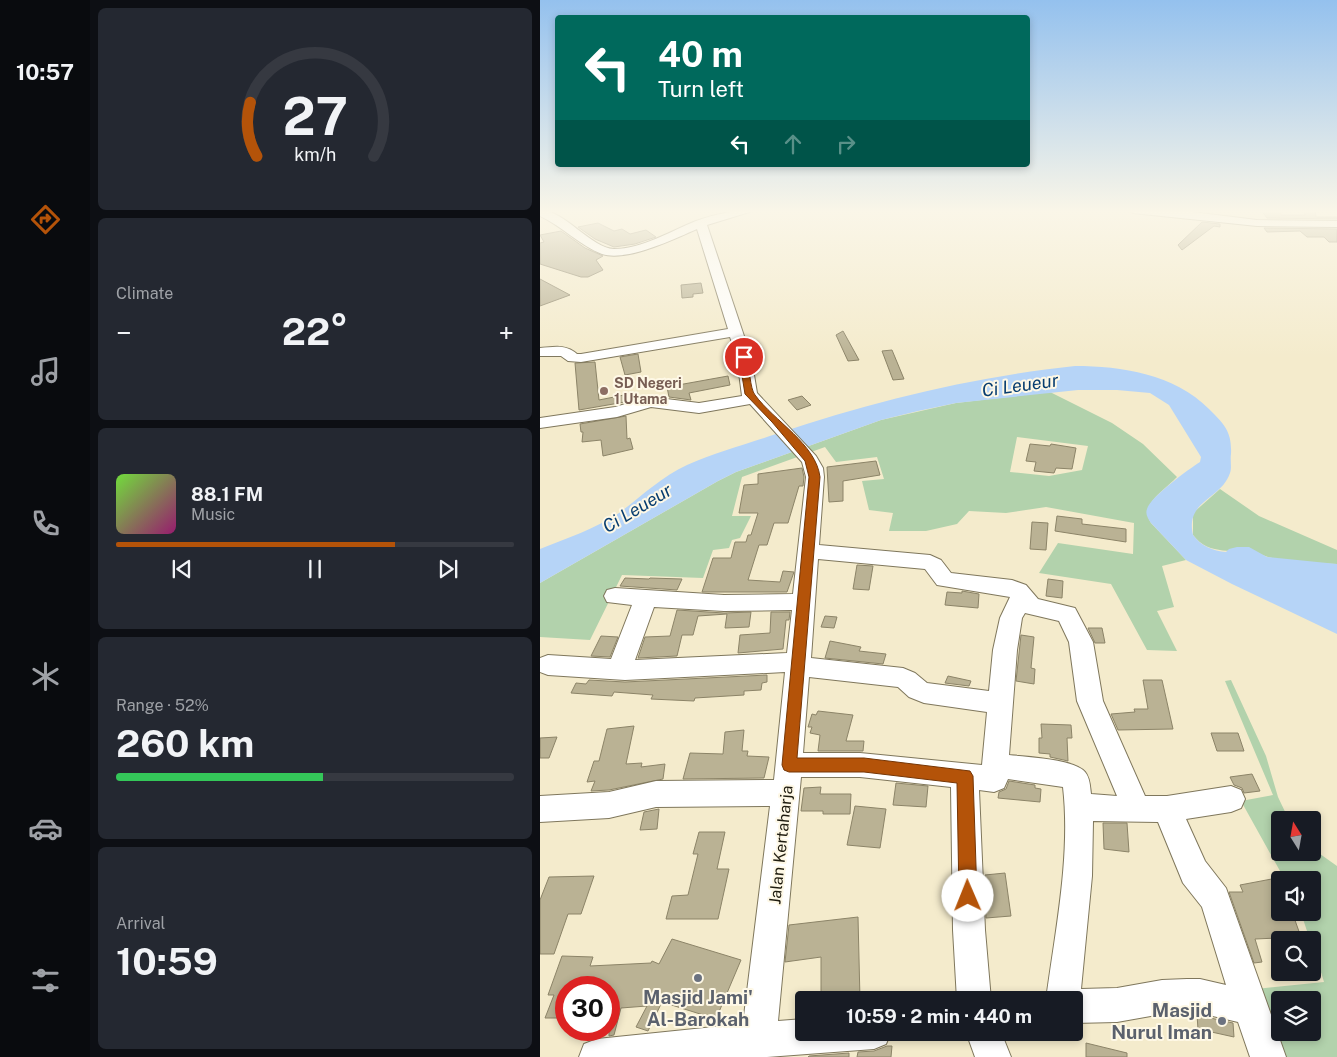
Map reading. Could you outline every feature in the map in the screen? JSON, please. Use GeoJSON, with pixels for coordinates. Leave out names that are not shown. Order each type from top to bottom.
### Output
{"type":"FeatureCollection","features":[{"type":"Feature","properties":{"kind":"street"},"geometry":{"type":"LineString","coordinates":[[540,423],[617,412],[650,402],[662,402],[692,408],[752,399],[749,394],[744,357],[712,259]]}},
{"type":"Feature","properties":{"kind":"street"},"geometry":{"type":"LineString","coordinates":[[540,352],[565,351],[573,358],[581,358],[735,332]]}},
{"type":"Feature","properties":{"kind":"street","name":"Jalan Kertaharja"},"geometry":{"type":"LineString","coordinates":[[752,399],[775,420],[810,460],[814,468],[815,477],[789,765],[759,1040]]}},
{"type":"Feature","properties":{"kind":"street"},"geometry":{"type":"LineString","coordinates":[[808,551],[930,562],[945,580],[1008,587],[1015,589],[1031,606],[1065,613],[1070,618],[1081,642],[1090,701],[1136,808]]}},
{"type":"Feature","properties":{"kind":"street"},"geometry":{"type":"LineString","coordinates":[[615,596],[732,603],[804,602]]}},
{"type":"Feature","properties":{"kind":"street"},"geometry":{"type":"LineString","coordinates":[[789,765],[864,765],[994,779],[1000,703],[1010,621],[1023,597]]}},
{"type":"Feature","properties":{"kind":"street"},"geometry":{"type":"LineString","coordinates":[[619,670],[646,598]]}},
{"type":"Feature","properties":{"kind":"street"},"geometry":{"type":"LineString","coordinates":[[548,665],[619,670],[799,664],[903,678],[910,682],[916,690],[924,693],[1000,703]]}},
{"type":"Feature","properties":{"kind":"street"},"geometry":{"type":"LineString","coordinates":[[996,765],[1072,777],[1076,782],[1079,806],[1077,876],[1064,991]]}},
{"type":"Feature","properties":{"kind":"street"},"geometry":{"type":"LineString","coordinates":[[965,776],[969,930],[973,991]]}},
{"type":"Feature","properties":{"kind":"street"},"geometry":{"type":"LineString","coordinates":[[540,809],[609,806],[656,794],[786,793]]}},
{"type":"Feature","properties":{"kind":"street"},"geometry":{"type":"LineString","coordinates":[[1079,806],[1106,809],[1167,809],[1231,798]]}},
{"type":"Feature","properties":{"kind":"street"},"geometry":{"type":"LineString","coordinates":[[1167,809],[1194,872],[1215,899],[1268,1057]]}},
{"type":"Feature","properties":{"kind":"street"},"geometry":{"type":"LineString","coordinates":[[1083,1006],[1117,1005],[1200,996],[1250,1008]]}},
{"type":"Feature","properties":{"kind":"street"},"geometry":{"type":"LineString","coordinates":[[597,1057],[795,1037]]}},
{"type":"Feature","properties":{"kind":"street"},"geometry":{"type":"LineString","coordinates":[[987,1041],[993,1057]]}},
{"type":"Feature","properties":{"kind":"green space"},"geometry":{"type":"Polygon","coordinates":[[[1050,392],[1112,423],[1143,444],[1177,477],[1155,498],[1148,510],[1148,516],[1151,523],[1186,560],[1162,566],[1174,607],[1157,611],[1177,651],[1147,650],[1111,584],[1039,573],[1058,543],[1133,554],[1134,523],[1046,507],[1006,513],[969,511],[957,524],[926,531],[889,531],[893,513],[869,510],[862,481],[884,479],[877,457],[836,462],[825,447],[742,477],[732,516],[751,516],[740,538],[732,540],[729,548],[713,550],[703,578],[622,575],[590,640],[540,637],[540,583],[718,481],[736,472],[881,420],[956,403],[1050,392]],[[1017,437],[1010,472],[1049,476],[1082,470],[1088,446],[1017,437]]]}},
{"type":"Feature","properties":{"kind":"green space"},"geometry":{"type":"Polygon","coordinates":[[[1220,489],[1259,516],[1337,550],[1337,564],[1285,560],[1257,553],[1215,549],[1200,542],[1193,535],[1193,513],[1220,489]]]}},
{"type":"Feature","properties":{"kind":"green space"},"geometry":{"type":"Polygon","coordinates":[[[1231,680],[1266,756],[1278,797],[1285,811],[1271,811],[1271,855],[1241,801],[1273,795],[1225,681],[1231,680]]]}},
{"type":"Feature","properties":{"kind":"green space"},"geometry":{"type":"Polygon","coordinates":[[[1321,855],[1337,866],[1337,1057],[1276,1057],[1271,1041],[1321,1041],[1321,991],[1271,991],[1271,1040],[1256,989],[1324,982],[1321,972],[1321,931],[1307,931],[1304,921],[1321,921],[1321,871],[1280,871],[1274,861],[1321,861],[1321,855]]]}},
{"type":"Feature","properties":{"kind":"water","name":"Ci Leueur"},"geometry":{"type":"Polygon","coordinates":[[[1075,366],[1129,370],[1164,380],[1195,397],[1215,415],[1229,434],[1231,471],[1219,489],[1194,514],[1192,523],[1193,535],[1204,545],[1221,551],[1226,552],[1237,547],[1249,547],[1267,557],[1337,564],[1337,634],[1186,560],[1151,523],[1146,513],[1150,504],[1170,484],[1200,462],[1201,457],[1169,405],[1150,393],[1117,390],[1078,390],[956,403],[881,420],[736,472],[540,583],[540,549],[610,519],[669,475],[698,460],[813,422],[887,401],[961,384],[1075,366]]]}},
{"type":"Feature","properties":{"kind":"building"},"geometry":{"type":"Polygon","coordinates":[[[540,259],[597,259],[603,270],[588,277],[581,277],[540,264],[540,259]]]}},
{"type":"Feature","properties":{"kind":"building"},"geometry":{"type":"Polygon","coordinates":[[[540,279],[570,295],[540,306],[540,279]]]}},
{"type":"Feature","properties":{"kind":"building"},"geometry":{"type":"Polygon","coordinates":[[[701,283],[703,293],[693,294],[693,297],[682,298],[681,285],[701,283]]]}},
{"type":"Feature","properties":{"kind":"building"},"geometry":{"type":"Polygon","coordinates":[[[843,331],[859,360],[848,361],[836,335],[843,331]]]}},
{"type":"Feature","properties":{"kind":"building"},"geometry":{"type":"Polygon","coordinates":[[[892,350],[904,379],[893,380],[882,351],[892,350]]]}},
{"type":"Feature","properties":{"kind":"building"},"geometry":{"type":"Polygon","coordinates":[[[638,354],[641,372],[625,375],[620,357],[638,354]]]}},
{"type":"Feature","properties":{"kind":"building"},"geometry":{"type":"Polygon","coordinates":[[[595,362],[599,400],[624,395],[625,402],[579,410],[575,363],[595,362]]]}},
{"type":"Feature","properties":{"kind":"building"},"geometry":{"type":"Polygon","coordinates":[[[728,376],[730,385],[689,393],[691,400],[669,397],[667,387],[728,376]]]}},
{"type":"Feature","properties":{"kind":"building"},"geometry":{"type":"Polygon","coordinates":[[[802,396],[811,405],[797,410],[788,400],[802,396]]]}},
{"type":"Feature","properties":{"kind":"building"},"geometry":{"type":"Polygon","coordinates":[[[626,416],[627,439],[630,438],[633,449],[603,456],[601,440],[582,442],[583,432],[581,432],[580,424],[626,416]]]}},
{"type":"Feature","properties":{"kind":"building"},"geometry":{"type":"Polygon","coordinates":[[[1030,444],[1050,446],[1051,444],[1076,448],[1072,469],[1056,468],[1054,473],[1034,471],[1036,462],[1026,461],[1030,444]]]}},
{"type":"Feature","properties":{"kind":"building"},"geometry":{"type":"Polygon","coordinates":[[[876,461],[880,475],[843,481],[843,501],[829,502],[827,467],[876,461]]]}},
{"type":"Feature","properties":{"kind":"building"},"geometry":{"type":"Polygon","coordinates":[[[802,468],[803,486],[799,486],[788,523],[774,523],[767,545],[759,545],[748,580],[780,582],[783,571],[794,572],[787,592],[702,592],[713,558],[731,558],[735,542],[746,542],[748,535],[751,535],[758,513],[739,513],[744,485],[758,484],[758,474],[802,468]]]}},
{"type":"Feature","properties":{"kind":"building"},"geometry":{"type":"Polygon","coordinates":[[[1057,516],[1082,519],[1082,524],[1126,529],[1126,542],[1055,531],[1057,516]]]}},
{"type":"Feature","properties":{"kind":"building"},"geometry":{"type":"Polygon","coordinates":[[[1032,522],[1048,523],[1046,550],[1030,549],[1032,522]]]}},
{"type":"Feature","properties":{"kind":"building"},"geometry":{"type":"Polygon","coordinates":[[[857,565],[873,566],[869,590],[853,589],[857,565]]]}},
{"type":"Feature","properties":{"kind":"building"},"geometry":{"type":"Polygon","coordinates":[[[625,578],[682,579],[677,590],[620,586],[625,578]]]}},
{"type":"Feature","properties":{"kind":"building"},"geometry":{"type":"Polygon","coordinates":[[[1048,579],[1063,581],[1062,598],[1046,596],[1048,579]]]}},
{"type":"Feature","properties":{"kind":"building"},"geometry":{"type":"Polygon","coordinates":[[[962,591],[979,594],[978,608],[945,605],[947,592],[962,593],[962,591]]]}},
{"type":"Feature","properties":{"kind":"building"},"geometry":{"type":"Polygon","coordinates":[[[677,610],[724,613],[751,612],[749,627],[725,628],[727,614],[698,616],[693,635],[682,635],[677,656],[638,658],[645,637],[670,636],[677,610]]]}},
{"type":"Feature","properties":{"kind":"building"},"geometry":{"type":"Polygon","coordinates":[[[771,612],[790,612],[789,620],[786,620],[783,649],[738,653],[740,635],[770,633],[771,612]]]}},
{"type":"Feature","properties":{"kind":"building"},"geometry":{"type":"Polygon","coordinates":[[[825,616],[837,617],[834,628],[821,627],[825,616]]]}},
{"type":"Feature","properties":{"kind":"building"},"geometry":{"type":"Polygon","coordinates":[[[1088,628],[1102,628],[1105,643],[1095,643],[1088,628]]]}},
{"type":"Feature","properties":{"kind":"building"},"geometry":{"type":"Polygon","coordinates":[[[1021,635],[1034,637],[1031,668],[1035,669],[1034,684],[1016,681],[1021,635]]]}},
{"type":"Feature","properties":{"kind":"building"},"geometry":{"type":"Polygon","coordinates":[[[601,636],[618,637],[610,657],[591,656],[601,636]]]}},
{"type":"Feature","properties":{"kind":"building"},"geometry":{"type":"Polygon","coordinates":[[[830,641],[861,647],[859,651],[886,654],[883,664],[825,658],[830,641]]]}},
{"type":"Feature","properties":{"kind":"building"},"geometry":{"type":"Polygon","coordinates":[[[767,675],[767,682],[762,683],[761,690],[744,691],[744,695],[695,698],[694,701],[651,699],[653,695],[614,692],[612,696],[571,693],[576,683],[586,684],[589,680],[625,682],[767,675]]]}},
{"type":"Feature","properties":{"kind":"building"},"geometry":{"type":"Polygon","coordinates":[[[948,676],[971,681],[969,686],[945,683],[948,676]]]}},
{"type":"Feature","properties":{"kind":"building"},"geometry":{"type":"Polygon","coordinates":[[[1143,680],[1162,680],[1173,729],[1118,730],[1111,714],[1135,712],[1134,709],[1148,709],[1143,680]]]}},
{"type":"Feature","properties":{"kind":"building"},"geometry":{"type":"Polygon","coordinates":[[[818,711],[853,715],[846,741],[864,741],[863,751],[818,751],[820,735],[810,733],[812,727],[808,727],[812,714],[816,715],[818,711]]]}},
{"type":"Feature","properties":{"kind":"building"},"geometry":{"type":"Polygon","coordinates":[[[1041,724],[1071,725],[1072,738],[1067,738],[1068,761],[1050,757],[1050,754],[1039,753],[1039,738],[1042,738],[1041,724]]]}},
{"type":"Feature","properties":{"kind":"building"},"geometry":{"type":"Polygon","coordinates":[[[634,726],[626,764],[642,763],[641,767],[665,764],[663,779],[609,790],[591,791],[595,781],[587,782],[594,761],[599,761],[607,729],[634,726]]]}},
{"type":"Feature","properties":{"kind":"building"},"geometry":{"type":"Polygon","coordinates":[[[744,730],[742,751],[748,751],[747,756],[769,757],[764,778],[683,779],[690,753],[723,754],[725,732],[744,730]]]}},
{"type":"Feature","properties":{"kind":"building"},"geometry":{"type":"Polygon","coordinates":[[[1211,733],[1238,733],[1244,751],[1217,751],[1211,733]]]}},
{"type":"Feature","properties":{"kind":"building"},"geometry":{"type":"Polygon","coordinates":[[[557,737],[549,758],[540,758],[540,738],[557,737]]]}},
{"type":"Feature","properties":{"kind":"building"},"geometry":{"type":"Polygon","coordinates":[[[1252,774],[1260,791],[1244,793],[1242,788],[1234,785],[1230,777],[1252,774]]]}},
{"type":"Feature","properties":{"kind":"building"},"geometry":{"type":"Polygon","coordinates":[[[1009,781],[1035,785],[1035,788],[1041,789],[1040,802],[998,798],[999,792],[1006,789],[1009,781]]]}},
{"type":"Feature","properties":{"kind":"building"},"geometry":{"type":"Polygon","coordinates":[[[896,783],[928,786],[926,807],[893,805],[896,783]]]}},
{"type":"Feature","properties":{"kind":"building"},"geometry":{"type":"Polygon","coordinates":[[[821,787],[820,794],[851,794],[850,814],[823,814],[823,811],[801,811],[804,788],[821,787]]]}},
{"type":"Feature","properties":{"kind":"building"},"geometry":{"type":"Polygon","coordinates":[[[855,806],[886,809],[880,848],[847,845],[855,806]]]}},
{"type":"Feature","properties":{"kind":"building"},"geometry":{"type":"Polygon","coordinates":[[[659,809],[657,829],[640,830],[644,812],[659,809]]]}},
{"type":"Feature","properties":{"kind":"building"},"geometry":{"type":"Polygon","coordinates":[[[1103,823],[1127,823],[1129,852],[1104,849],[1103,823]]]}},
{"type":"Feature","properties":{"kind":"building"},"geometry":{"type":"Polygon","coordinates":[[[699,832],[725,832],[717,869],[729,869],[718,919],[666,919],[672,896],[688,895],[698,854],[693,854],[699,832]]]}},
{"type":"Feature","properties":{"kind":"building"},"geometry":{"type":"Polygon","coordinates":[[[1005,873],[1011,916],[986,918],[985,875],[1005,873]]]}},
{"type":"Feature","properties":{"kind":"building"},"geometry":{"type":"Polygon","coordinates":[[[594,876],[581,914],[568,914],[554,954],[540,954],[540,900],[549,877],[594,876]]]}},
{"type":"Feature","properties":{"kind":"building"},"geometry":{"type":"Polygon","coordinates":[[[1271,879],[1271,921],[1295,921],[1299,931],[1271,931],[1271,938],[1255,939],[1262,962],[1254,963],[1229,892],[1243,892],[1240,885],[1271,879]]]}},
{"type":"Feature","properties":{"kind":"building"},"geometry":{"type":"Polygon","coordinates":[[[858,917],[860,991],[821,991],[821,957],[785,962],[789,925],[858,917]]]}},
{"type":"Feature","properties":{"kind":"building"},"geometry":{"type":"Polygon","coordinates":[[[672,939],[741,960],[716,1019],[662,1002],[648,1031],[636,1027],[647,1006],[621,1008],[620,1012],[620,976],[555,976],[555,1018],[545,1018],[554,995],[548,995],[562,956],[593,957],[590,966],[651,963],[652,961],[659,964],[672,939]]]}},
{"type":"Feature","properties":{"kind":"building"},"geometry":{"type":"Polygon","coordinates":[[[1197,1015],[1233,1023],[1234,1037],[1198,1029],[1197,1015]]]}},
{"type":"Feature","properties":{"kind":"building"},"geometry":{"type":"Polygon","coordinates":[[[1086,1043],[1127,1053],[1127,1057],[1086,1057],[1086,1043]]]}},
{"type":"Feature","properties":{"kind":"building"},"geometry":{"type":"Polygon","coordinates":[[[892,1046],[891,1057],[857,1057],[858,1052],[874,1051],[892,1046]]]}},
{"type":"Feature","properties":{"kind":"building"},"geometry":{"type":"Polygon","coordinates":[[[849,1053],[849,1057],[808,1057],[809,1056],[849,1053]]]}},
{"type":"Feature","properties":{"kind":"place","name":"SD Negeri 1 Utama"},"geometry":{"type":"Point","coordinates":[604,391]}},
{"type":"Feature","properties":{"kind":"place","name":"Masjid Jami' Al-Barokah"},"geometry":{"type":"Point","coordinates":[698,978]}},
{"type":"Feature","properties":{"kind":"place","name":"Masjid Nurul Iman"},"geometry":{"type":"Point","coordinates":[1222,1021]}},
{"type":"Feature","properties":{"kind":"route"},"geometry":{"type":"LineString","coordinates":[[744,357],[749,394],[810,460],[814,468],[815,477],[789,765],[864,765],[965,776],[968,896]]}}]}
